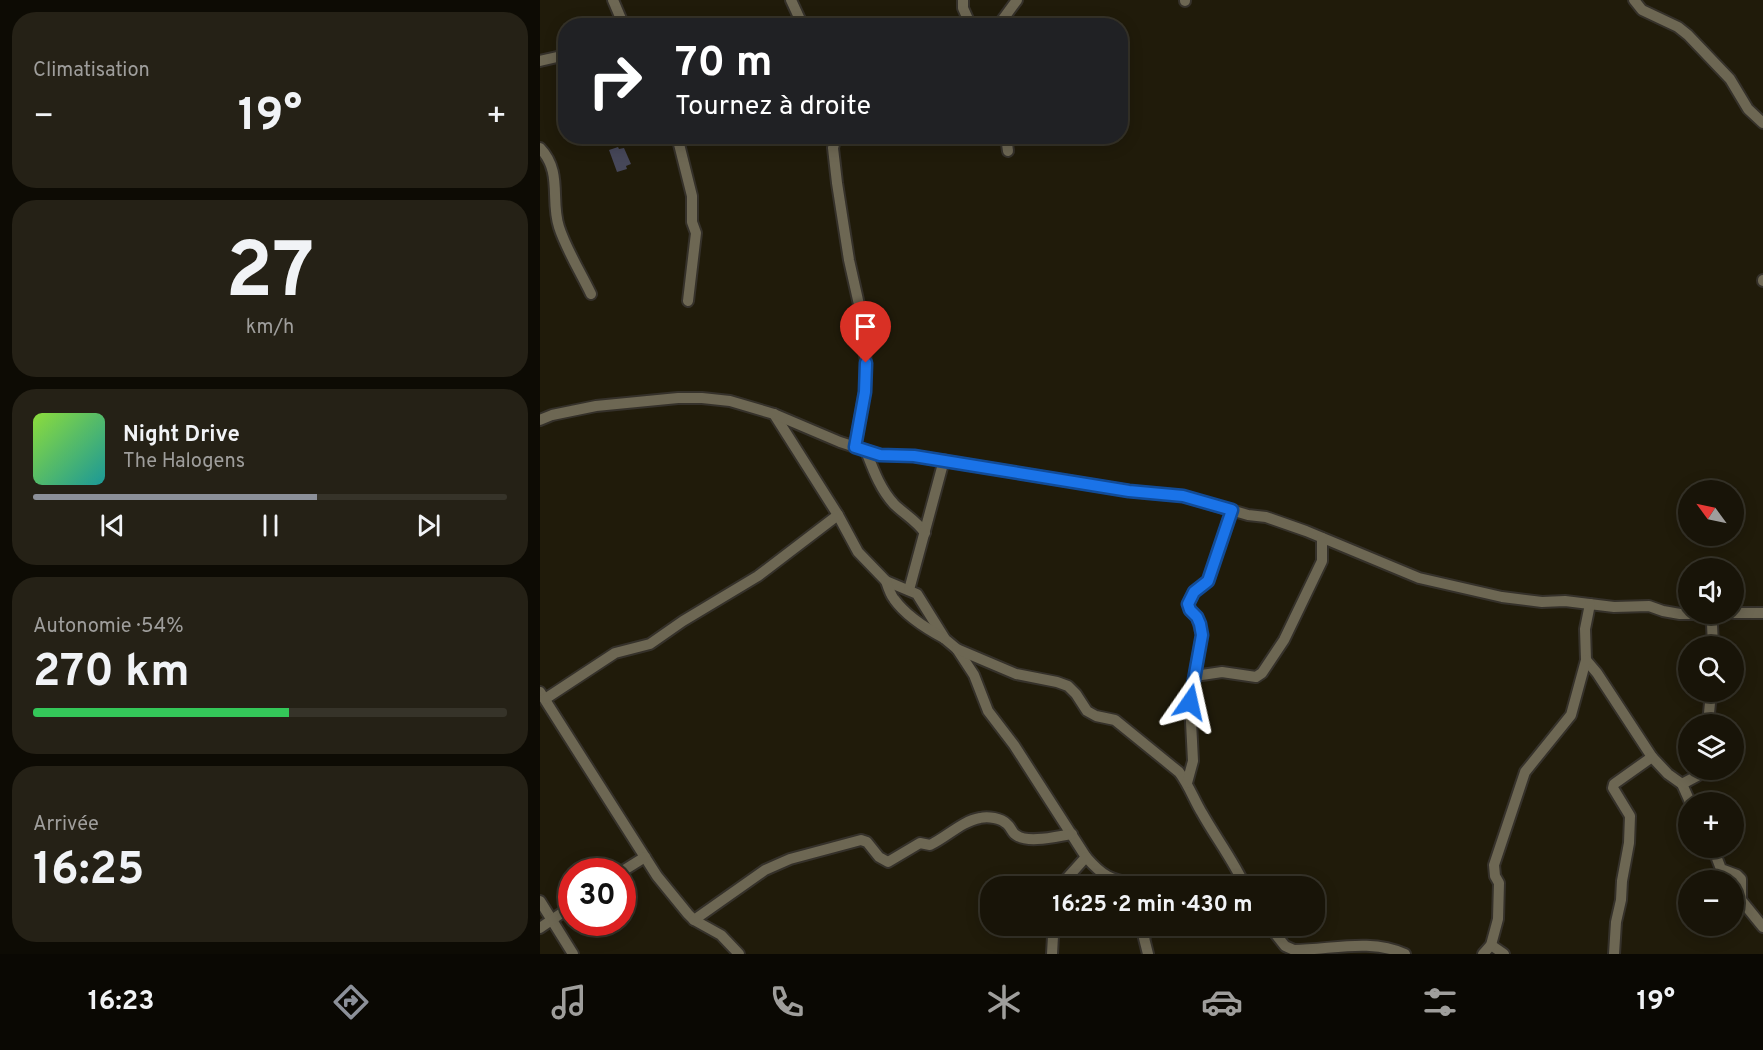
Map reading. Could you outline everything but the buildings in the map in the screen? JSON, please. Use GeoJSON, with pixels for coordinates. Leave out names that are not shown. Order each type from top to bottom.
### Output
{"type":"FeatureCollection","features":[{"type":"Feature","properties":{"kind":"street"},"geometry":{"type":"LineString","coordinates":[[613,0],[621,18]]}},
{"type":"Feature","properties":{"kind":"street"},"geometry":{"type":"LineString","coordinates":[[791,0],[800,18]]}},
{"type":"Feature","properties":{"kind":"street"},"geometry":{"type":"LineString","coordinates":[[963,0],[963,8],[967,18]]}},
{"type":"Feature","properties":{"kind":"street"},"geometry":{"type":"LineString","coordinates":[[1004,18],[1017,0]]}},
{"type":"Feature","properties":{"kind":"street"},"geometry":{"type":"LineString","coordinates":[[1634,0],[1642,10],[1688,35],[1730,79],[1749,109],[1763,123]]}},
{"type":"Feature","properties":{"kind":"street"},"geometry":{"type":"LineString","coordinates":[[540,61],[558,57]]}},
{"type":"Feature","properties":{"kind":"street"},"geometry":{"type":"LineString","coordinates":[[679,144],[692,196],[692,222],[696,233],[688,301]]}},
{"type":"Feature","properties":{"kind":"street"},"geometry":{"type":"LineString","coordinates":[[834,144],[837,183],[849,260],[860,309],[866,363],[860,449],[892,502],[925,532]]}},
{"type":"Feature","properties":{"kind":"street"},"geometry":{"type":"LineString","coordinates":[[1007,144],[1008,151]]}},
{"type":"Feature","properties":{"kind":"street"},"geometry":{"type":"LineString","coordinates":[[540,148],[549,158],[555,182],[559,227],[591,294]]}},
{"type":"Feature","properties":{"kind":"street"},"geometry":{"type":"LineString","coordinates":[[540,420],[552,415],[596,406],[678,398],[730,401],[774,414],[880,455],[944,460],[1129,491],[1183,496],[1266,517],[1419,578],[1502,597],[1630,608],[1649,606],[1678,614]]}},
{"type":"Feature","properties":{"kind":"street"},"geometry":{"type":"LineString","coordinates":[[774,414],[838,514],[858,552],[886,581],[894,599],[906,612],[957,649],[1016,674],[1068,686],[1087,711],[1096,716],[1115,720],[1179,772],[1240,876]]}},
{"type":"Feature","properties":{"kind":"street"},"geometry":{"type":"LineString","coordinates":[[909,590],[944,460]]}},
{"type":"Feature","properties":{"kind":"street"},"geometry":{"type":"LineString","coordinates":[[1187,783],[1193,761],[1190,702],[1202,635],[1197,617],[1188,604],[1194,592],[1208,581],[1232,510]]}},
{"type":"Feature","properties":{"kind":"street"},"geometry":{"type":"LineString","coordinates":[[739,954],[721,935],[694,920],[668,890],[543,695],[615,653],[650,644],[683,621],[758,576],[838,514]]}},
{"type":"Feature","properties":{"kind":"street"},"geometry":{"type":"LineString","coordinates":[[1195,676],[1222,672],[1256,677],[1262,674],[1284,640],[1322,561],[1323,538]]}},
{"type":"Feature","properties":{"kind":"street"},"geometry":{"type":"LineString","coordinates":[[886,581],[917,594],[945,639]]}},
{"type":"Feature","properties":{"kind":"street"},"geometry":{"type":"LineString","coordinates":[[1482,954],[1491,945],[1498,912],[1499,884],[1495,876],[1494,865],[1526,772],[1571,715],[1586,660],[1585,629],[1590,604]]}},
{"type":"Feature","properties":{"kind":"street"},"geometry":{"type":"LineString","coordinates":[[1744,613],[1763,613]]}},
{"type":"Feature","properties":{"kind":"street"},"geometry":{"type":"LineString","coordinates":[[957,649],[974,675],[988,711],[1002,726],[1086,857],[1100,874],[1105,876]]}},
{"type":"Feature","properties":{"kind":"street"},"geometry":{"type":"LineString","coordinates":[[1586,660],[1652,757],[1668,774],[1682,783],[1686,792]]}},
{"type":"Feature","properties":{"kind":"street"},"geometry":{"type":"LineString","coordinates":[[1614,954],[1616,922],[1629,843],[1630,816],[1613,788],[1614,784],[1652,757]]}},
{"type":"Feature","properties":{"kind":"street"},"geometry":{"type":"LineString","coordinates":[[1682,783],[1688,780]]}},
{"type":"Feature","properties":{"kind":"street"},"geometry":{"type":"LineString","coordinates":[[694,920],[765,870],[790,859],[850,842],[861,840],[867,842],[879,856],[888,862],[920,843],[930,845],[974,819],[983,817],[999,819],[1007,824],[1016,835],[1025,838],[1039,839],[1072,834]]}},
{"type":"Feature","properties":{"kind":"street"},"geometry":{"type":"LineString","coordinates":[[636,863],[645,857]]}},
{"type":"Feature","properties":{"kind":"street"},"geometry":{"type":"LineString","coordinates":[[1069,876],[1086,857]]}},
{"type":"Feature","properties":{"kind":"street"},"geometry":{"type":"LineString","coordinates":[[1717,858],[1721,869],[1741,879],[1741,900],[1763,927]]}},
{"type":"Feature","properties":{"kind":"street"},"geometry":{"type":"LineString","coordinates":[[540,901],[573,954]]}},
{"type":"Feature","properties":{"kind":"street"},"geometry":{"type":"LineString","coordinates":[[540,928],[558,914]]}},
{"type":"Feature","properties":{"kind":"street"},"geometry":{"type":"LineString","coordinates":[[1052,954],[1053,936]]}},
{"type":"Feature","properties":{"kind":"street"},"geometry":{"type":"LineString","coordinates":[[1145,936],[1148,954]]}},
{"type":"Feature","properties":{"kind":"street"},"geometry":{"type":"LineString","coordinates":[[1278,936],[1285,946],[1294,950],[1358,945],[1384,947],[1405,954]]}},
{"type":"Feature","properties":{"kind":"street"},"geometry":{"type":"LineString","coordinates":[[1491,945],[1504,954]]}},
{"type":"Feature","properties":{"kind":"route"},"geometry":{"type":"LineString","coordinates":[[866,363],[865,392],[855,447],[880,455],[914,456],[1021,475],[1129,491],[1183,496],[1232,510],[1208,581],[1197,588],[1188,604],[1197,617],[1202,635],[1190,702]]}}]}
